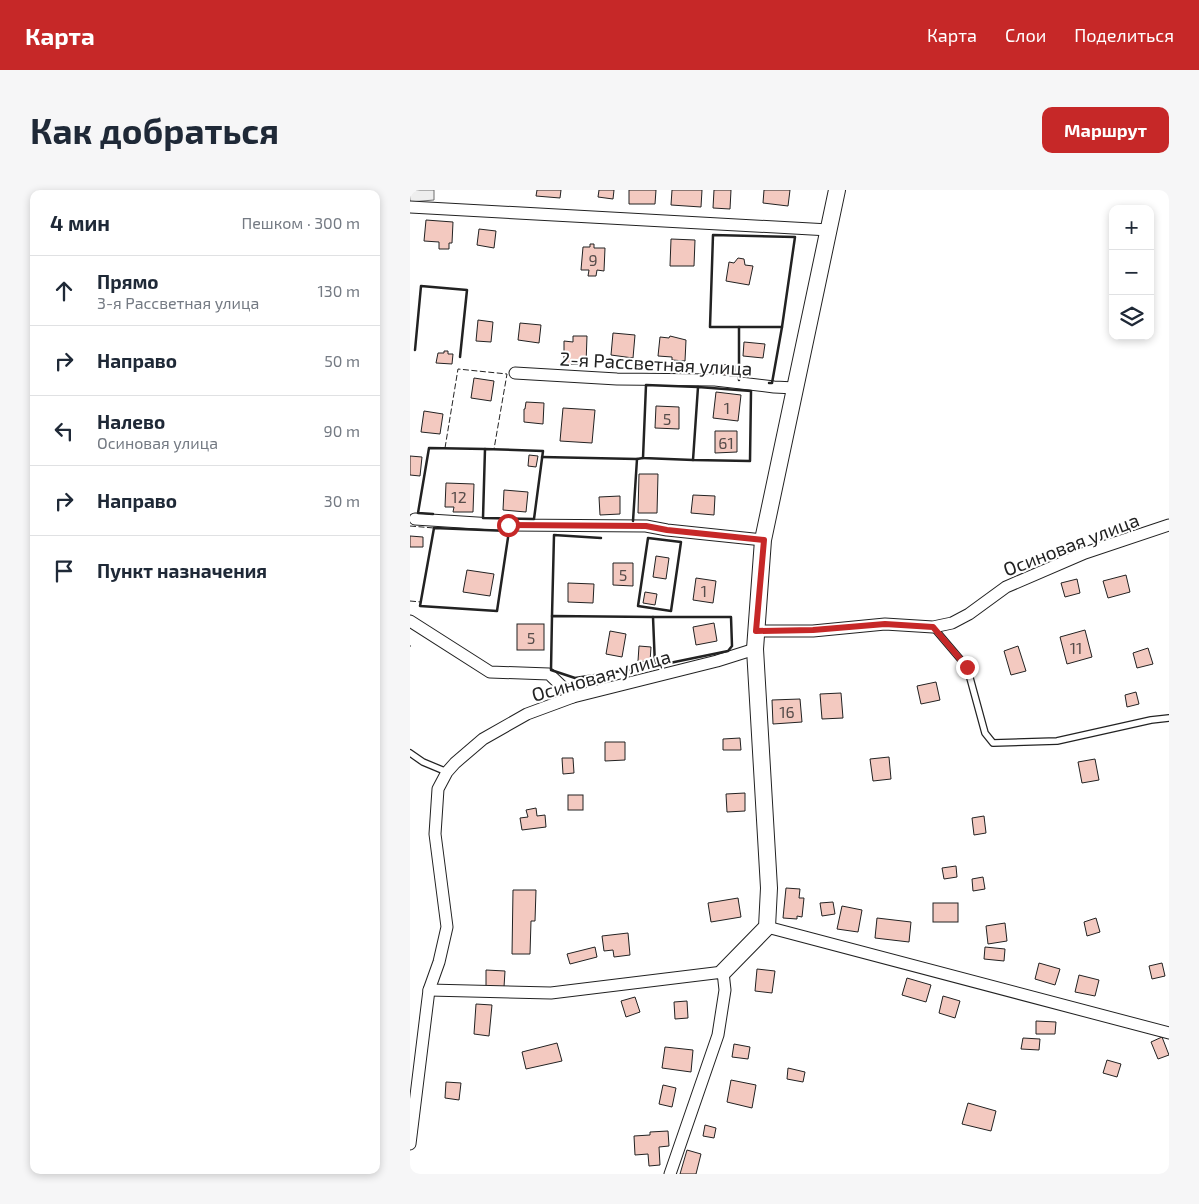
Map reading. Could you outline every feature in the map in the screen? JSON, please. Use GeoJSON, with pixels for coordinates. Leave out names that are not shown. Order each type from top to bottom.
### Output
{"type":"FeatureCollection","features":[{"type":"Feature","properties":{"kind":"street"},"geometry":{"type":"LineString","coordinates":[[429,990],[551,993],[723,972],[767,927],[769,888],[755,649],[764,540],[837,190]]}},
{"type":"Feature","properties":{"kind":"street"},"geometry":{"type":"LineString","coordinates":[[410,208],[829,230]]}},
{"type":"Feature","properties":{"kind":"street","name":"2-я Рассветная улица"},"geometry":{"type":"LineString","coordinates":[[516,373],[617,379],[715,380],[795,388]]}},
{"type":"Feature","properties":{"kind":"street"},"geometry":{"type":"LineString","coordinates":[[413,519],[508,525],[646,526],[764,540]]}},
{"type":"Feature","properties":{"kind":"street","name":"Осиновая улица"},"geometry":{"type":"LineString","coordinates":[[756,631],[813,630],[885,624],[933,627],[952,623],[969,614],[1006,586],[1085,553],[1169,525]]}},
{"type":"Feature","properties":{"kind":"street"},"geometry":{"type":"LineString","coordinates":[[410,621],[490,672],[550,674],[573,697]]}},
{"type":"Feature","properties":{"kind":"street","name":"Осиновая улица"},"geometry":{"type":"LineString","coordinates":[[410,1144],[429,990],[439,962],[447,927],[434,834],[438,789],[447,772],[483,739],[527,714],[573,697],[717,661],[755,649]]}},
{"type":"Feature","properties":{"kind":"street"},"geometry":{"type":"LineString","coordinates":[[767,927],[1169,1033]]}},
{"type":"Feature","properties":{"kind":"street"},"geometry":{"type":"LineString","coordinates":[[670,1174],[718,1035],[724,990],[723,972]]}},
{"type":"Feature","properties":{"kind":"lane"},"geometry":{"type":"LineString","coordinates":[[933,627],[967,667],[985,733],[993,743],[1057,740],[1169,718]]}},
{"type":"Feature","properties":{"kind":"lane"},"geometry":{"type":"LineString","coordinates":[[410,753],[423,762],[447,772]]}},
{"type":"Feature","properties":{"kind":"shaded area"},"geometry":{"type":"Polygon","coordinates":[[[410,190],[434,190],[434,200],[410,202],[410,190]]]}},
{"type":"Feature","properties":{"kind":"building"},"geometry":{"type":"Polygon","coordinates":[[[537,190],[561,190],[560,198],[536,196],[537,190]]]}},
{"type":"Feature","properties":{"kind":"building"},"geometry":{"type":"Polygon","coordinates":[[[599,190],[614,190],[613,199],[598,197],[599,190]]]}},
{"type":"Feature","properties":{"kind":"building"},"geometry":{"type":"Polygon","coordinates":[[[629,190],[656,190],[655,204],[629,204],[629,190]]]}},
{"type":"Feature","properties":{"kind":"building"},"geometry":{"type":"Polygon","coordinates":[[[672,190],[702,190],[701,207],[671,205],[672,190]]]}},
{"type":"Feature","properties":{"kind":"building"},"geometry":{"type":"Polygon","coordinates":[[[714,190],[731,190],[730,209],[713,208],[714,190]]]}},
{"type":"Feature","properties":{"kind":"building"},"geometry":{"type":"Polygon","coordinates":[[[764,190],[790,190],[788,206],[763,203],[764,190]]]}},
{"type":"Feature","properties":{"kind":"building"},"geometry":{"type":"Polygon","coordinates":[[[426,220],[453,222],[452,243],[449,243],[449,249],[439,249],[439,242],[424,241],[426,220]]]}},
{"type":"Feature","properties":{"kind":"building"},"geometry":{"type":"Polygon","coordinates":[[[479,229],[496,231],[494,248],[477,245],[479,229]]]}},
{"type":"Feature","properties":{"kind":"building"},"geometry":{"type":"Polygon","coordinates":[[[671,239],[695,240],[694,266],[670,266],[671,239]]]}},
{"type":"Feature","properties":{"kind":"building"},"geometry":{"type":"Polygon","coordinates":[[[590,244],[594,244],[594,248],[605,248],[604,271],[597,270],[596,276],[588,276],[589,270],[581,270],[583,247],[590,247],[590,244]]]}},
{"type":"Feature","properties":{"kind":"building"},"geometry":{"type":"Polygon","coordinates":[[[738,258],[744,259],[745,265],[753,266],[749,285],[726,281],[729,262],[734,263],[738,258]]]}},
{"type":"Feature","properties":{"kind":"building"},"geometry":{"type":"Polygon","coordinates":[[[478,320],[493,322],[491,342],[476,341],[478,320]]]}},
{"type":"Feature","properties":{"kind":"building"},"geometry":{"type":"Polygon","coordinates":[[[520,323],[541,325],[539,343],[518,340],[520,323]]]}},
{"type":"Feature","properties":{"kind":"building"},"geometry":{"type":"Polygon","coordinates":[[[613,333],[635,335],[633,358],[611,355],[613,333]]]}},
{"type":"Feature","properties":{"kind":"building"},"geometry":{"type":"Polygon","coordinates":[[[573,336],[587,336],[586,364],[564,364],[564,341],[573,342],[573,336]]]}},
{"type":"Feature","properties":{"kind":"building"},"geometry":{"type":"Polygon","coordinates":[[[670,336],[686,340],[685,361],[672,360],[672,357],[658,356],[660,337],[669,338],[670,336]]]}},
{"type":"Feature","properties":{"kind":"building"},"geometry":{"type":"Polygon","coordinates":[[[744,342],[765,344],[763,358],[743,356],[744,342]]]}},
{"type":"Feature","properties":{"kind":"building"},"geometry":{"type":"Polygon","coordinates":[[[444,351],[448,351],[448,354],[453,354],[452,364],[436,363],[438,353],[444,353],[444,351]]]}},
{"type":"Feature","properties":{"kind":"building"},"geometry":{"type":"Polygon","coordinates":[[[710,364],[735,365],[735,377],[710,377],[710,364]]]}},
{"type":"Feature","properties":{"kind":"building"},"geometry":{"type":"Polygon","coordinates":[[[474,378],[494,381],[491,401],[471,398],[474,378]]]}},
{"type":"Feature","properties":{"kind":"building"},"geometry":{"type":"Polygon","coordinates":[[[716,392],[741,395],[738,421],[713,418],[716,392]]]}},
{"type":"Feature","properties":{"kind":"building"},"geometry":{"type":"Polygon","coordinates":[[[526,402],[544,403],[543,424],[524,422],[526,402]]]}},
{"type":"Feature","properties":{"kind":"building"},"geometry":{"type":"Polygon","coordinates":[[[656,406],[679,407],[679,429],[655,428],[656,406]]]}},
{"type":"Feature","properties":{"kind":"building"},"geometry":{"type":"Polygon","coordinates":[[[563,408],[595,410],[592,443],[560,441],[563,408]]]}},
{"type":"Feature","properties":{"kind":"building"},"geometry":{"type":"Polygon","coordinates":[[[424,411],[443,414],[440,434],[421,432],[424,411]]]}},
{"type":"Feature","properties":{"kind":"building"},"geometry":{"type":"Polygon","coordinates":[[[715,431],[737,431],[737,452],[715,453],[715,431]]]}},
{"type":"Feature","properties":{"kind":"building"},"geometry":{"type":"Polygon","coordinates":[[[529,455],[538,456],[536,467],[528,466],[529,455]]]}},
{"type":"Feature","properties":{"kind":"building"},"geometry":{"type":"Polygon","coordinates":[[[410,456],[422,457],[420,476],[410,475],[410,456]]]}},
{"type":"Feature","properties":{"kind":"building"},"geometry":{"type":"Polygon","coordinates":[[[639,474],[658,474],[657,513],[638,513],[639,474]]]}},
{"type":"Feature","properties":{"kind":"building"},"geometry":{"type":"Polygon","coordinates":[[[446,483],[474,484],[473,512],[453,512],[454,507],[445,507],[446,483]]]}},
{"type":"Feature","properties":{"kind":"building"},"geometry":{"type":"Polygon","coordinates":[[[504,490],[528,492],[526,512],[503,510],[504,490]]]}},
{"type":"Feature","properties":{"kind":"building"},"geometry":{"type":"Polygon","coordinates":[[[693,495],[715,496],[714,515],[691,513],[693,495]]]}},
{"type":"Feature","properties":{"kind":"building"},"geometry":{"type":"Polygon","coordinates":[[[620,496],[620,514],[600,515],[599,497],[620,496]]]}},
{"type":"Feature","properties":{"kind":"building"},"geometry":{"type":"Polygon","coordinates":[[[410,536],[423,537],[423,547],[410,547],[410,536]]]}},
{"type":"Feature","properties":{"kind":"building"},"geometry":{"type":"Polygon","coordinates":[[[656,556],[669,558],[666,579],[653,577],[656,556]]]}},
{"type":"Feature","properties":{"kind":"building"},"geometry":{"type":"Polygon","coordinates":[[[613,563],[633,563],[633,586],[613,585],[613,563]]]}},
{"type":"Feature","properties":{"kind":"building"},"geometry":{"type":"Polygon","coordinates":[[[467,570],[494,574],[490,596],[463,592],[467,570]]]}},
{"type":"Feature","properties":{"kind":"building"},"geometry":{"type":"Polygon","coordinates":[[[1126,575],[1130,592],[1108,598],[1103,581],[1126,575]]]}},
{"type":"Feature","properties":{"kind":"building"},"geometry":{"type":"Polygon","coordinates":[[[696,578],[716,581],[713,603],[693,600],[696,578]]]}},
{"type":"Feature","properties":{"kind":"building"},"geometry":{"type":"Polygon","coordinates":[[[1077,579],[1080,593],[1065,597],[1061,583],[1077,579]]]}},
{"type":"Feature","properties":{"kind":"building"},"geometry":{"type":"Polygon","coordinates":[[[568,583],[594,584],[593,603],[568,602],[568,583]]]}},
{"type":"Feature","properties":{"kind":"building"},"geometry":{"type":"Polygon","coordinates":[[[645,592],[657,594],[655,605],[643,603],[645,592]]]}},
{"type":"Feature","properties":{"kind":"building"},"geometry":{"type":"Polygon","coordinates":[[[714,623],[717,641],[696,645],[693,627],[714,623]]]}},
{"type":"Feature","properties":{"kind":"building"},"geometry":{"type":"Polygon","coordinates":[[[517,624],[544,624],[544,650],[517,650],[517,624]]]}},
{"type":"Feature","properties":{"kind":"building"},"geometry":{"type":"Polygon","coordinates":[[[1085,630],[1092,657],[1067,664],[1060,637],[1085,630]]]}},
{"type":"Feature","properties":{"kind":"building"},"geometry":{"type":"Polygon","coordinates":[[[610,631],[626,634],[622,657],[606,654],[610,631]]]}},
{"type":"Feature","properties":{"kind":"building"},"geometry":{"type":"Polygon","coordinates":[[[639,646],[651,647],[650,662],[638,661],[639,646]]]}},
{"type":"Feature","properties":{"kind":"building"},"geometry":{"type":"Polygon","coordinates":[[[1018,646],[1026,671],[1011,675],[1004,651],[1018,646]]]}},
{"type":"Feature","properties":{"kind":"building"},"geometry":{"type":"Polygon","coordinates":[[[1148,648],[1153,664],[1137,668],[1133,653],[1148,648]]]}},
{"type":"Feature","properties":{"kind":"building"},"geometry":{"type":"Polygon","coordinates":[[[936,682],[940,700],[921,704],[917,686],[936,682]]]}},
{"type":"Feature","properties":{"kind":"building"},"geometry":{"type":"Polygon","coordinates":[[[1136,692],[1139,704],[1127,707],[1125,695],[1136,692]]]}},
{"type":"Feature","properties":{"kind":"building"},"geometry":{"type":"Polygon","coordinates":[[[841,693],[843,718],[822,719],[820,694],[841,693]]]}},
{"type":"Feature","properties":{"kind":"building"},"geometry":{"type":"Polygon","coordinates":[[[800,699],[802,722],[773,724],[772,700],[800,699]]]}},
{"type":"Feature","properties":{"kind":"building"},"geometry":{"type":"Polygon","coordinates":[[[740,738],[741,750],[723,750],[723,739],[740,738]]]}},
{"type":"Feature","properties":{"kind":"building"},"geometry":{"type":"Polygon","coordinates":[[[605,742],[625,742],[625,760],[605,761],[605,742]]]}},
{"type":"Feature","properties":{"kind":"building"},"geometry":{"type":"Polygon","coordinates":[[[889,757],[891,779],[873,781],[870,759],[889,757]]]}},
{"type":"Feature","properties":{"kind":"building"},"geometry":{"type":"Polygon","coordinates":[[[562,758],[573,758],[574,773],[563,774],[562,758]]]}},
{"type":"Feature","properties":{"kind":"building"},"geometry":{"type":"Polygon","coordinates":[[[1095,759],[1099,780],[1082,783],[1078,762],[1095,759]]]}},
{"type":"Feature","properties":{"kind":"building"},"geometry":{"type":"Polygon","coordinates":[[[745,793],[745,811],[727,812],[726,794],[745,793]]]}},
{"type":"Feature","properties":{"kind":"building"},"geometry":{"type":"Polygon","coordinates":[[[568,795],[583,795],[583,810],[568,810],[568,795]]]}},
{"type":"Feature","properties":{"kind":"building"},"geometry":{"type":"Polygon","coordinates":[[[536,808],[537,816],[545,815],[546,827],[522,830],[520,818],[528,817],[526,810],[536,808]]]}},
{"type":"Feature","properties":{"kind":"building"},"geometry":{"type":"Polygon","coordinates":[[[984,816],[986,833],[974,835],[972,818],[984,816]]]}},
{"type":"Feature","properties":{"kind":"building"},"geometry":{"type":"Polygon","coordinates":[[[956,866],[957,877],[944,879],[942,868],[956,866]]]}},
{"type":"Feature","properties":{"kind":"building"},"geometry":{"type":"Polygon","coordinates":[[[983,877],[985,889],[973,891],[972,879],[983,877]]]}},
{"type":"Feature","properties":{"kind":"building"},"geometry":{"type":"Polygon","coordinates":[[[786,888],[800,889],[799,898],[804,898],[802,917],[797,916],[797,919],[783,918],[786,888]]]}},
{"type":"Feature","properties":{"kind":"building"},"geometry":{"type":"Polygon","coordinates":[[[513,890],[536,890],[535,921],[531,921],[530,954],[512,954],[513,890]]]}},
{"type":"Feature","properties":{"kind":"building"},"geometry":{"type":"Polygon","coordinates":[[[738,898],[741,917],[711,922],[708,903],[738,898]]]}},
{"type":"Feature","properties":{"kind":"building"},"geometry":{"type":"Polygon","coordinates":[[[833,902],[835,914],[822,916],[820,903],[833,902]]]}},
{"type":"Feature","properties":{"kind":"building"},"geometry":{"type":"Polygon","coordinates":[[[933,903],[958,903],[958,922],[933,922],[933,903]]]}},
{"type":"Feature","properties":{"kind":"building"},"geometry":{"type":"Polygon","coordinates":[[[842,906],[862,910],[858,932],[837,929],[842,906]]]}},
{"type":"Feature","properties":{"kind":"building"},"geometry":{"type":"Polygon","coordinates":[[[877,918],[911,922],[909,942],[875,938],[877,918]]]}},
{"type":"Feature","properties":{"kind":"building"},"geometry":{"type":"Polygon","coordinates":[[[1096,918],[1100,932],[1087,936],[1084,922],[1096,918]]]}},
{"type":"Feature","properties":{"kind":"building"},"geometry":{"type":"Polygon","coordinates":[[[1005,923],[1007,941],[988,944],[986,926],[1005,923]]]}},
{"type":"Feature","properties":{"kind":"building"},"geometry":{"type":"Polygon","coordinates":[[[628,933],[630,955],[614,957],[613,950],[604,951],[602,936],[628,933]]]}},
{"type":"Feature","properties":{"kind":"building"},"geometry":{"type":"Polygon","coordinates":[[[595,947],[597,957],[570,964],[567,954],[595,947]]]}},
{"type":"Feature","properties":{"kind":"building"},"geometry":{"type":"Polygon","coordinates":[[[985,947],[1005,949],[1004,961],[984,959],[985,947]]]}},
{"type":"Feature","properties":{"kind":"building"},"geometry":{"type":"Polygon","coordinates":[[[1039,963],[1060,969],[1055,985],[1035,979],[1039,963]]]}},
{"type":"Feature","properties":{"kind":"building"},"geometry":{"type":"Polygon","coordinates":[[[1162,963],[1165,976],[1152,979],[1149,966],[1162,963]]]}},
{"type":"Feature","properties":{"kind":"building"},"geometry":{"type":"Polygon","coordinates":[[[757,969],[775,971],[772,993],[755,991],[757,969]]]}},
{"type":"Feature","properties":{"kind":"building"},"geometry":{"type":"Polygon","coordinates":[[[486,970],[505,971],[504,987],[486,986],[486,970]]]}},
{"type":"Feature","properties":{"kind":"building"},"geometry":{"type":"Polygon","coordinates":[[[1079,975],[1099,980],[1095,996],[1075,992],[1079,975]]]}},
{"type":"Feature","properties":{"kind":"building"},"geometry":{"type":"Polygon","coordinates":[[[907,978],[931,985],[926,1002],[902,995],[907,978]]]}},
{"type":"Feature","properties":{"kind":"building"},"geometry":{"type":"Polygon","coordinates":[[[943,996],[960,1001],[955,1018],[939,1013],[943,996]]]}},
{"type":"Feature","properties":{"kind":"building"},"geometry":{"type":"Polygon","coordinates":[[[635,997],[640,1012],[626,1017],[621,1001],[635,997]]]}},
{"type":"Feature","properties":{"kind":"building"},"geometry":{"type":"Polygon","coordinates":[[[687,1001],[688,1018],[675,1019],[674,1002],[687,1001]]]}},
{"type":"Feature","properties":{"kind":"building"},"geometry":{"type":"Polygon","coordinates":[[[476,1004],[492,1005],[489,1036],[474,1034],[476,1004]]]}},
{"type":"Feature","properties":{"kind":"building"},"geometry":{"type":"Polygon","coordinates":[[[1036,1021],[1056,1022],[1055,1034],[1036,1034],[1036,1021]]]}},
{"type":"Feature","properties":{"kind":"building"},"geometry":{"type":"Polygon","coordinates":[[[1162,1037],[1169,1055],[1158,1059],[1151,1042],[1162,1037]]]}},
{"type":"Feature","properties":{"kind":"building"},"geometry":{"type":"Polygon","coordinates":[[[1023,1038],[1040,1039],[1039,1050],[1021,1049],[1023,1038]]]}},
{"type":"Feature","properties":{"kind":"building"},"geometry":{"type":"Polygon","coordinates":[[[557,1043],[562,1061],[526,1069],[522,1052],[557,1043]]]}},
{"type":"Feature","properties":{"kind":"building"},"geometry":{"type":"Polygon","coordinates":[[[734,1044],[750,1047],[748,1059],[732,1057],[734,1044]]]}},
{"type":"Feature","properties":{"kind":"building"},"geometry":{"type":"Polygon","coordinates":[[[665,1047],[693,1050],[691,1072],[662,1068],[665,1047]]]}},
{"type":"Feature","properties":{"kind":"building"},"geometry":{"type":"Polygon","coordinates":[[[1107,1060],[1121,1064],[1117,1077],[1103,1073],[1107,1060]]]}},
{"type":"Feature","properties":{"kind":"building"},"geometry":{"type":"Polygon","coordinates":[[[788,1068],[805,1072],[803,1082],[787,1079],[788,1068]]]}},
{"type":"Feature","properties":{"kind":"building"},"geometry":{"type":"Polygon","coordinates":[[[731,1080],[756,1085],[752,1108],[727,1102],[731,1080]]]}},
{"type":"Feature","properties":{"kind":"building"},"geometry":{"type":"Polygon","coordinates":[[[446,1082],[461,1083],[459,1100],[445,1098],[446,1082]]]}},
{"type":"Feature","properties":{"kind":"building"},"geometry":{"type":"Polygon","coordinates":[[[663,1085],[676,1088],[672,1107],[659,1104],[663,1085]]]}},
{"type":"Feature","properties":{"kind":"building"},"geometry":{"type":"Polygon","coordinates":[[[968,1103],[996,1111],[991,1131],[962,1124],[968,1103]]]}},
{"type":"Feature","properties":{"kind":"building"},"geometry":{"type":"Polygon","coordinates":[[[705,1125],[716,1128],[714,1138],[703,1136],[705,1125]]]}},
{"type":"Feature","properties":{"kind":"building"},"geometry":{"type":"Polygon","coordinates":[[[668,1131],[669,1146],[659,1147],[660,1165],[649,1166],[648,1154],[635,1155],[634,1136],[650,1135],[650,1132],[668,1131]]]}},
{"type":"Feature","properties":{"kind":"building"},"geometry":{"type":"Polygon","coordinates":[[[687,1150],[701,1154],[696,1174],[680,1174],[687,1150]]]}},
{"type":"Feature","properties":{"kind":"fence"},"geometry":{"type":"LineString","coordinates":[[445,448],[458,369],[507,374],[494,449]]}},
{"type":"Feature","properties":{"kind":"fence"},"geometry":{"type":"LineString","coordinates":[[410,526],[434,528]]}},
{"type":"Feature","properties":{"kind":"fence"},"geometry":{"type":"LineString","coordinates":[[410,601],[421,602]]}},
{"type":"Feature","properties":{"kind":"wall"},"geometry":{"type":"LineString","coordinates":[[713,235],[795,237],[782,327],[710,327],[713,235]]}},
{"type":"Feature","properties":{"kind":"wall"},"geometry":{"type":"LineString","coordinates":[[415,350],[421,286],[467,290],[460,357]]}},
{"type":"Feature","properties":{"kind":"wall"},"geometry":{"type":"LineString","coordinates":[[739,327],[739,380]]}},
{"type":"Feature","properties":{"kind":"wall"},"geometry":{"type":"LineString","coordinates":[[769,383],[772,383],[782,327]]}},
{"type":"Feature","properties":{"kind":"wall"},"geometry":{"type":"LineString","coordinates":[[693,460],[643,458],[646,385],[698,387]]}},
{"type":"Feature","properties":{"kind":"wall"},"geometry":{"type":"LineString","coordinates":[[698,387],[751,391],[750,461],[693,460],[698,387]]}},
{"type":"Feature","properties":{"kind":"wall"},"geometry":{"type":"LineString","coordinates":[[433,514],[418,513],[429,448],[485,449]]}},
{"type":"Feature","properties":{"kind":"wall"},"geometry":{"type":"LineString","coordinates":[[485,449],[543,451],[534,519],[483,518],[485,449]]}},
{"type":"Feature","properties":{"kind":"wall"},"geometry":{"type":"LineString","coordinates":[[542,457],[643,458]]}},
{"type":"Feature","properties":{"kind":"wall"},"geometry":{"type":"LineString","coordinates":[[633,521],[637,459]]}},
{"type":"Feature","properties":{"kind":"wall"},"geometry":{"type":"LineString","coordinates":[[434,528],[509,531],[497,611],[420,606],[434,528]]}},
{"type":"Feature","properties":{"kind":"wall"},"geometry":{"type":"LineString","coordinates":[[552,616],[554,535],[601,538]]}},
{"type":"Feature","properties":{"kind":"wall"},"geometry":{"type":"LineString","coordinates":[[648,538],[681,542],[671,611],[638,606],[648,538]]}},
{"type":"Feature","properties":{"kind":"wall"},"geometry":{"type":"LineString","coordinates":[[552,616],[653,617],[655,666],[575,678],[551,670],[552,616]]}},
{"type":"Feature","properties":{"kind":"wall"},"geometry":{"type":"LineString","coordinates":[[653,617],[731,617],[732,646],[728,651],[655,666]]}},
{"type":"Feature","properties":{"kind":"route"},"geometry":{"type":"LineString","coordinates":[[508,525],[646,526],[764,540],[756,631],[813,630],[885,624],[933,627],[967,667]]}}]}
